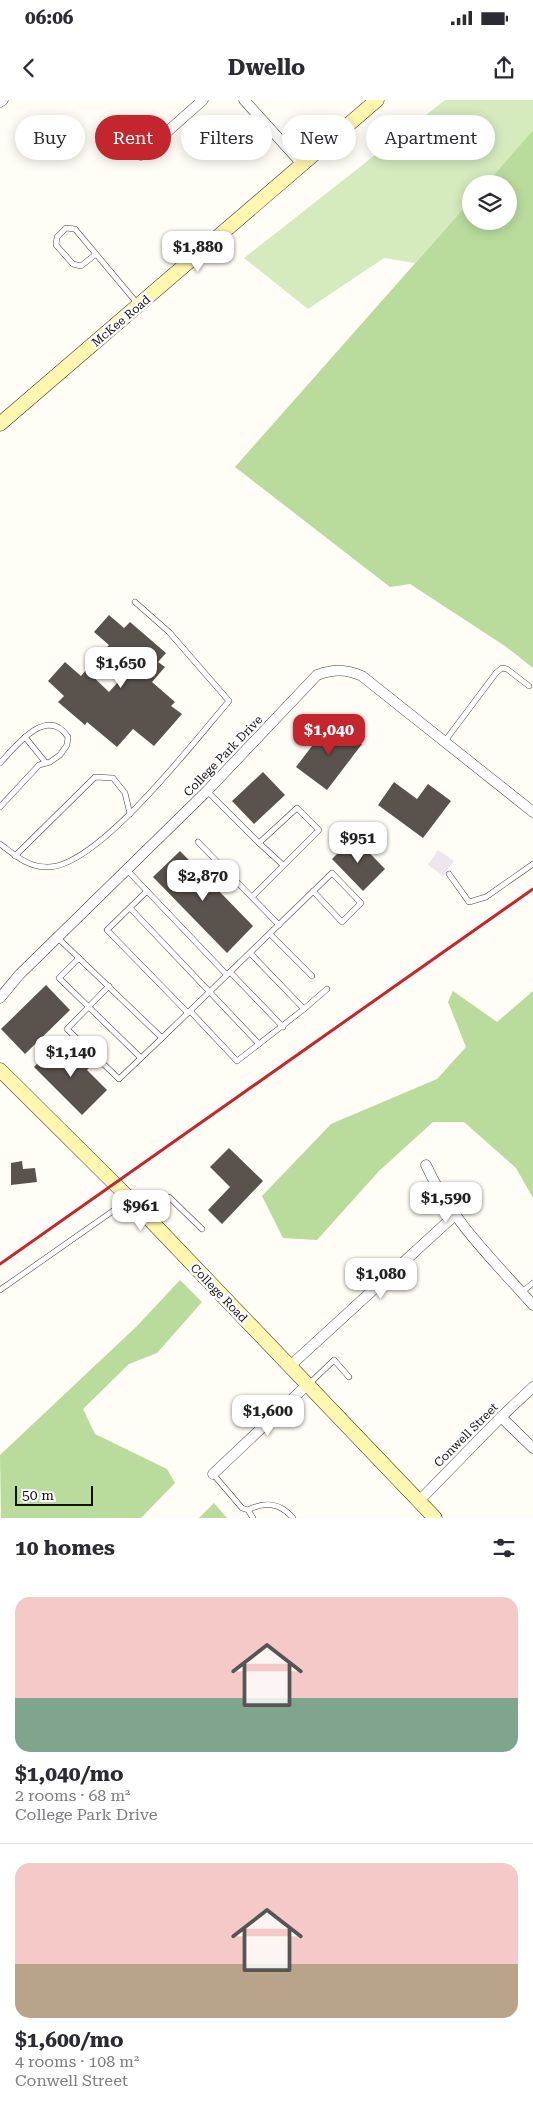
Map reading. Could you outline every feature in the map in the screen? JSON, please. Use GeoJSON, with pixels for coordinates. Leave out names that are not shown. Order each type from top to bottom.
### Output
{"type":"FeatureCollection","features":[{"type":"Feature","properties":{"kind":"street"},"geometry":{"type":"LineString","coordinates":[[171,128],[203,100]]}},
{"type":"Feature","properties":{"kind":"street"},"geometry":{"type":"LineString","coordinates":[[244,100],[302,164]]}},
{"type":"Feature","properties":{"kind":"street","name":"McKee Road"},"geometry":{"type":"LineString","coordinates":[[0,424],[377,100]]}},
{"type":"Feature","properties":{"kind":"street","name":"College Park Drive"},"geometry":{"type":"LineString","coordinates":[[0,998],[207,791],[317,675],[334,670],[348,670],[362,676],[533,812]]}},
{"type":"Feature","properties":{"kind":"street","name":"College Road"},"geometry":{"type":"LineString","coordinates":[[0,1070],[130,1199],[436,1518]]}},
{"type":"Feature","properties":{"kind":"street"},"geometry":{"type":"LineString","coordinates":[[426,1165],[437,1188],[455,1215],[533,1305]]}},
{"type":"Feature","properties":{"kind":"street"},"geometry":{"type":"LineString","coordinates":[[290,1366],[455,1215]]}},
{"type":"Feature","properties":{"kind":"street"},"geometry":{"type":"LineString","coordinates":[[213,1474],[308,1384]]}},
{"type":"Feature","properties":{"kind":"street","name":"Conwell Street"},"geometry":{"type":"LineString","coordinates":[[419,1501],[501,1416],[533,1387]]}},
{"type":"Feature","properties":{"kind":"street"},"geometry":{"type":"LineString","coordinates":[[501,1416],[533,1448]]}},
{"type":"Feature","properties":{"kind":"lane"},"geometry":{"type":"LineString","coordinates":[[96,254],[81,266],[74,264],[56,245],[57,237],[66,228],[75,229],[139,305]]}},
{"type":"Feature","properties":{"kind":"lane"},"geometry":{"type":"LineString","coordinates":[[0,844],[25,863],[47,867],[67,863],[87,851],[130,814],[229,701],[169,632],[135,602]]}},
{"type":"Feature","properties":{"kind":"lane"},"geometry":{"type":"LineString","coordinates":[[445,742],[496,673],[502,668],[507,669],[529,686]]}},
{"type":"Feature","properties":{"kind":"lane"},"geometry":{"type":"LineString","coordinates":[[0,763],[25,737],[41,726],[56,726],[64,731],[68,737],[67,745],[60,755],[39,765],[0,807]]}},
{"type":"Feature","properties":{"kind":"lane"},"geometry":{"type":"LineString","coordinates":[[25,737],[46,763]]}},
{"type":"Feature","properties":{"kind":"lane"},"geometry":{"type":"LineString","coordinates":[[15,856],[95,777],[113,778],[124,793],[130,814]]}},
{"type":"Feature","properties":{"kind":"lane"},"geometry":{"type":"LineString","coordinates":[[207,791],[283,865]]}},
{"type":"Feature","properties":{"kind":"lane"},"geometry":{"type":"LineString","coordinates":[[252,897],[319,830],[298,808],[259,843]]}},
{"type":"Feature","properties":{"kind":"lane"},"geometry":{"type":"LineString","coordinates":[[198,842],[279,925]]}},
{"type":"Feature","properties":{"kind":"lane"},"geometry":{"type":"LineString","coordinates":[[449,874],[469,902],[486,897],[533,864]]}},
{"type":"Feature","properties":{"kind":"lane"},"geometry":{"type":"LineString","coordinates":[[127,870],[228,974],[283,1027]]}},
{"type":"Feature","properties":{"kind":"lane"},"geometry":{"type":"LineString","coordinates":[[108,986],[68,1029],[119,1079],[332,872],[362,903],[342,922],[313,891]]}},
{"type":"Feature","properties":{"kind":"lane"},"geometry":{"type":"LineString","coordinates":[[147,891],[107,930],[237,1061],[283,1027],[327,989]]}},
{"type":"Feature","properties":{"kind":"lane"},"geometry":{"type":"LineString","coordinates":[[130,908],[259,1044]]}},
{"type":"Feature","properties":{"kind":"lane"},"geometry":{"type":"LineString","coordinates":[[270,934],[312,976]]}},
{"type":"Feature","properties":{"kind":"lane"},"geometry":{"type":"LineString","coordinates":[[58,938],[162,1038]]}},
{"type":"Feature","properties":{"kind":"lane"},"geometry":{"type":"LineString","coordinates":[[250,953],[304,1009]]}},
{"type":"Feature","properties":{"kind":"lane"},"geometry":{"type":"LineString","coordinates":[[79,958],[59,978],[141,1058]]}},
{"type":"Feature","properties":{"kind":"lane"},"geometry":{"type":"LineString","coordinates":[[0,1290],[130,1199],[169,1197],[202,1229]]}},
{"type":"Feature","properties":{"kind":"lane"},"geometry":{"type":"LineString","coordinates":[[522,1292],[533,1283]]}},
{"type":"Feature","properties":{"kind":"lane"},"geometry":{"type":"LineString","coordinates":[[308,1384],[334,1360],[349,1377]]}},
{"type":"Feature","properties":{"kind":"lane"},"geometry":{"type":"LineString","coordinates":[[213,1474],[242,1508],[248,1510],[267,1504],[276,1505],[284,1508],[293,1518]]}},
{"type":"Feature","properties":{"kind":"lane"},"geometry":{"type":"LineString","coordinates":[[248,1510],[253,1518]]}},
{"type":"Feature","properties":{"kind":"shaded area"},"geometry":{"type":"Polygon","coordinates":[[[438,850],[454,861],[443,876],[428,865],[438,850]]]}},
{"type":"Feature","properties":{"kind":"green space"},"geometry":{"type":"Polygon","coordinates":[[[445,100],[533,100],[533,130],[494,175],[462,175],[462,210],[415,263],[384,258],[308,309],[244,258],[369,160],[495,160],[495,115],[426,115],[445,100]]]}},
{"type":"Feature","properties":{"kind":"green space"},"geometry":{"type":"Polygon","coordinates":[[[533,130],[533,668],[505,646],[410,584],[390,587],[235,467],[462,210],[462,230],[517,230],[517,175],[494,175],[533,130]]]}},
{"type":"Feature","properties":{"kind":"green space"},"geometry":{"type":"Polygon","coordinates":[[[453,991],[497,1022],[533,991],[533,1198],[516,1168],[464,1122],[433,1122],[379,1171],[317,1240],[283,1238],[262,1196],[331,1124],[437,1079],[466,1047],[448,1002],[453,991]]]}},
{"type":"Feature","properties":{"kind":"green space"},"geometry":{"type":"Polygon","coordinates":[[[180,1280],[202,1302],[157,1353],[129,1364],[83,1409],[95,1434],[167,1469],[175,1483],[141,1518],[1,1518],[0,1455],[137,1326],[180,1280]]]}},
{"type":"Feature","properties":{"kind":"green space"},"geometry":{"type":"Polygon","coordinates":[[[214,1503],[227,1518],[199,1518],[214,1503]]]}},
{"type":"Feature","properties":{"kind":"building"},"geometry":{"type":"Polygon","coordinates":[[[109,615],[124,628],[130,622],[166,653],[158,662],[165,667],[152,682],[175,702],[171,706],[182,714],[154,746],[133,729],[117,747],[87,722],[85,725],[58,702],[64,696],[48,681],[65,662],[81,676],[86,670],[109,692],[126,673],[103,652],[109,645],[94,632],[109,615]]]}},
{"type":"Feature","properties":{"kind":"building"},"geometry":{"type":"Polygon","coordinates":[[[331,721],[362,744],[327,790],[296,767],[331,721]]]}},
{"type":"Feature","properties":{"kind":"building"},"geometry":{"type":"Polygon","coordinates":[[[263,772],[285,795],[254,824],[232,801],[263,772]]]}},
{"type":"Feature","properties":{"kind":"building"},"geometry":{"type":"Polygon","coordinates":[[[394,782],[417,799],[428,784],[451,801],[423,838],[378,805],[394,782]]]}},
{"type":"Feature","properties":{"kind":"building"},"geometry":{"type":"Polygon","coordinates":[[[354,837],[385,869],[363,891],[332,859],[354,837]]]}},
{"type":"Feature","properties":{"kind":"building"},"geometry":{"type":"Polygon","coordinates":[[[180,851],[253,926],[227,953],[153,877],[180,851]]]}},
{"type":"Feature","properties":{"kind":"building"},"geometry":{"type":"Polygon","coordinates":[[[46,985],[70,1010],[25,1054],[1,1029],[46,985]]]}},
{"type":"Feature","properties":{"kind":"building"},"geometry":{"type":"Polygon","coordinates":[[[58,1042],[79,1062],[83,1058],[91,1066],[87,1070],[107,1090],[82,1115],[34,1067],[58,1042]]]}},
{"type":"Feature","properties":{"kind":"building"},"geometry":{"type":"Polygon","coordinates":[[[229,1148],[263,1181],[222,1224],[208,1210],[230,1187],[210,1167],[229,1148]]]}},
{"type":"Feature","properties":{"kind":"building"},"geometry":{"type":"Polygon","coordinates":[[[22,1161],[23,1169],[35,1168],[37,1182],[11,1185],[11,1163],[22,1161]]]}},
{"type":"Feature","properties":{"kind":"railway"},"geometry":{"type":"LineString","coordinates":[[0,1264],[533,889]]}}]}
